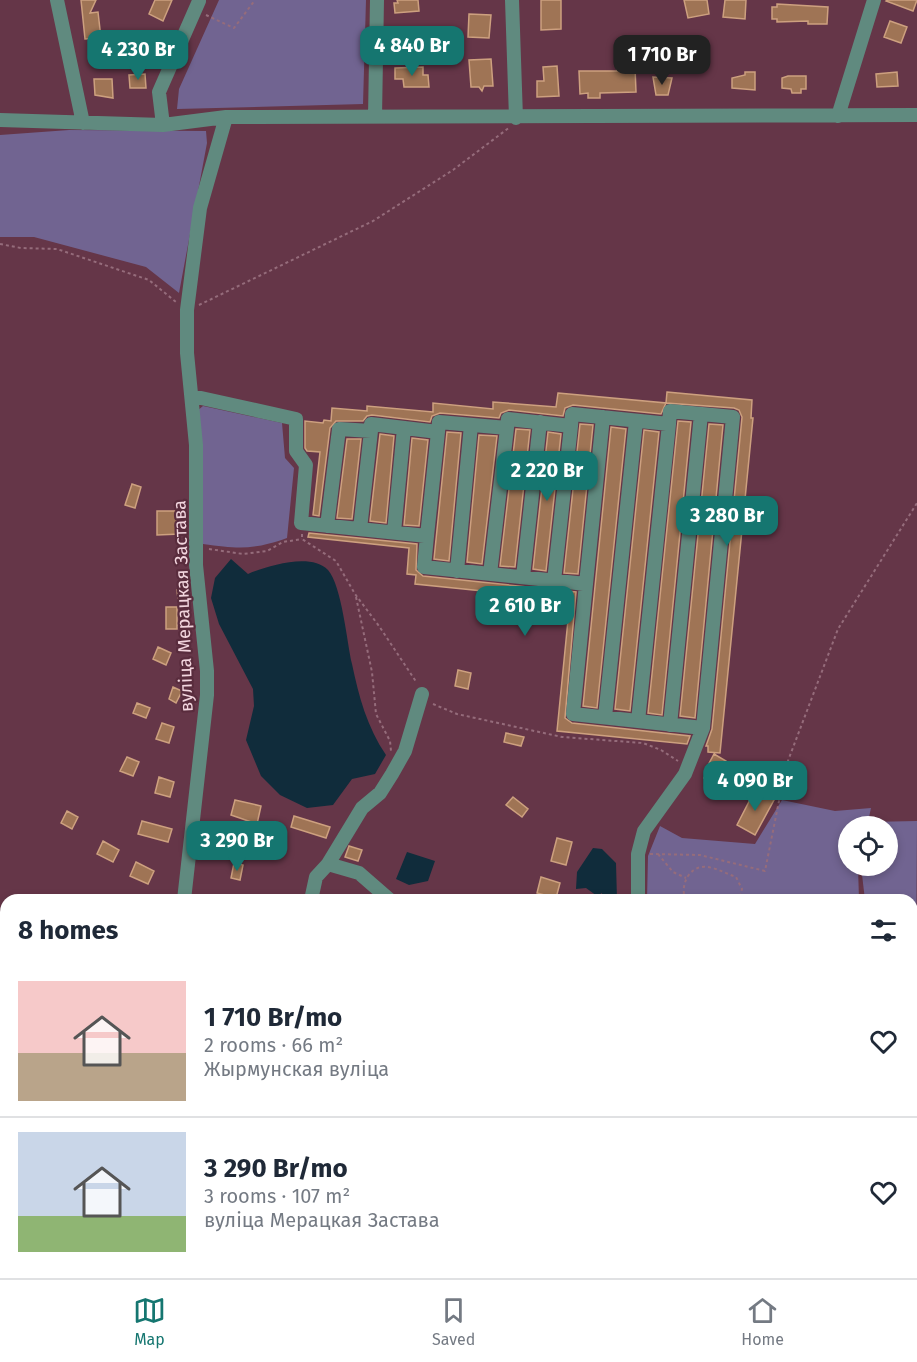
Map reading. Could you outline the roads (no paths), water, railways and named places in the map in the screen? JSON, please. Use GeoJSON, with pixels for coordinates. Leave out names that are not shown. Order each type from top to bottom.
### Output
{"type":"FeatureCollection","features":[{"type":"Feature","properties":{"kind":"street"},"geometry":{"type":"LineString","coordinates":[[57,0],[83,123]]}},
{"type":"Feature","properties":{"kind":"street"},"geometry":{"type":"LineString","coordinates":[[375,117],[377,0]]}},
{"type":"Feature","properties":{"kind":"street"},"geometry":{"type":"LineString","coordinates":[[512,0],[516,118]]}},
{"type":"Feature","properties":{"kind":"street"},"geometry":{"type":"LineString","coordinates":[[838,116],[874,0]]}},
{"type":"Feature","properties":{"kind":"street"},"geometry":{"type":"LineString","coordinates":[[163,125],[159,92],[197,6]]}},
{"type":"Feature","properties":{"kind":"street"},"geometry":{"type":"LineString","coordinates":[[0,120],[163,125],[225,117],[516,118],[917,115]]}},
{"type":"Feature","properties":{"kind":"street","name":"вуліца Мерацкая Застава"},"geometry":{"type":"LineString","coordinates":[[185,894],[207,695],[196,546],[196,445],[187,353],[188,310],[200,208],[225,117]]}},
{"type":"Feature","properties":{"kind":"street"},"geometry":{"type":"LineString","coordinates":[[192,396],[296,419],[296,451],[306,465],[301,523],[427,536]]}},
{"type":"Feature","properties":{"kind":"street"},"geometry":{"type":"LineString","coordinates":[[638,721],[670,411],[733,417],[703,728],[685,774],[644,831],[638,854],[638,894]]}},
{"type":"Feature","properties":{"kind":"street"},"geometry":{"type":"LineString","coordinates":[[554,580],[573,414],[669,424]]}},
{"type":"Feature","properties":{"kind":"street"},"geometry":{"type":"LineString","coordinates":[[670,725],[701,414]]}},
{"type":"Feature","properties":{"kind":"street"},"geometry":{"type":"LineString","coordinates":[[603,417],[573,714],[703,728]]}},
{"type":"Feature","properties":{"kind":"street"},"geometry":{"type":"LineString","coordinates":[[490,574],[508,419],[571,426]]}},
{"type":"Feature","properties":{"kind":"street"},"geometry":{"type":"LineString","coordinates":[[605,717],[636,421]]}},
{"type":"Feature","properties":{"kind":"street"},"geometry":{"type":"LineString","coordinates":[[507,428],[439,422],[423,567],[586,584]]}},
{"type":"Feature","properties":{"kind":"street"},"geometry":{"type":"LineString","coordinates":[[523,577],[540,423]]}},
{"type":"Feature","properties":{"kind":"street"},"geometry":{"type":"LineString","coordinates":[[360,529],[371,424],[438,432]]}},
{"type":"Feature","properties":{"kind":"street"},"geometry":{"type":"LineString","coordinates":[[457,571],[471,425]]}},
{"type":"Feature","properties":{"kind":"street"},"geometry":{"type":"LineString","coordinates":[[393,532],[404,428]]}},
{"type":"Feature","properties":{"kind":"street"},"geometry":{"type":"LineString","coordinates":[[327,526],[339,429],[371,431]]}},
{"type":"Feature","properties":{"kind":"street"},"geometry":{"type":"LineString","coordinates":[[312,894],[316,877],[328,864],[362,808],[380,793],[405,751],[422,694]]}},
{"type":"Feature","properties":{"kind":"street"},"geometry":{"type":"LineString","coordinates":[[328,864],[358,873],[383,894]]}},
{"type":"Feature","properties":{"kind":"water"},"geometry":{"type":"Polygon","coordinates":[[[231,559],[248,574],[277,564],[311,562],[328,570],[333,578],[361,700],[374,734],[386,755],[375,774],[352,779],[333,805],[307,808],[280,795],[261,776],[246,740],[254,706],[253,689],[219,624],[211,598],[215,578],[231,559]]]}},
{"type":"Feature","properties":{"kind":"water"},"geometry":{"type":"Polygon","coordinates":[[[593,848],[602,849],[616,863],[617,894],[594,894],[586,888],[576,889],[577,872],[593,848]]]}},
{"type":"Feature","properties":{"kind":"water"},"geometry":{"type":"Polygon","coordinates":[[[407,852],[435,861],[428,881],[409,885],[396,879],[407,852]]]}}]}
